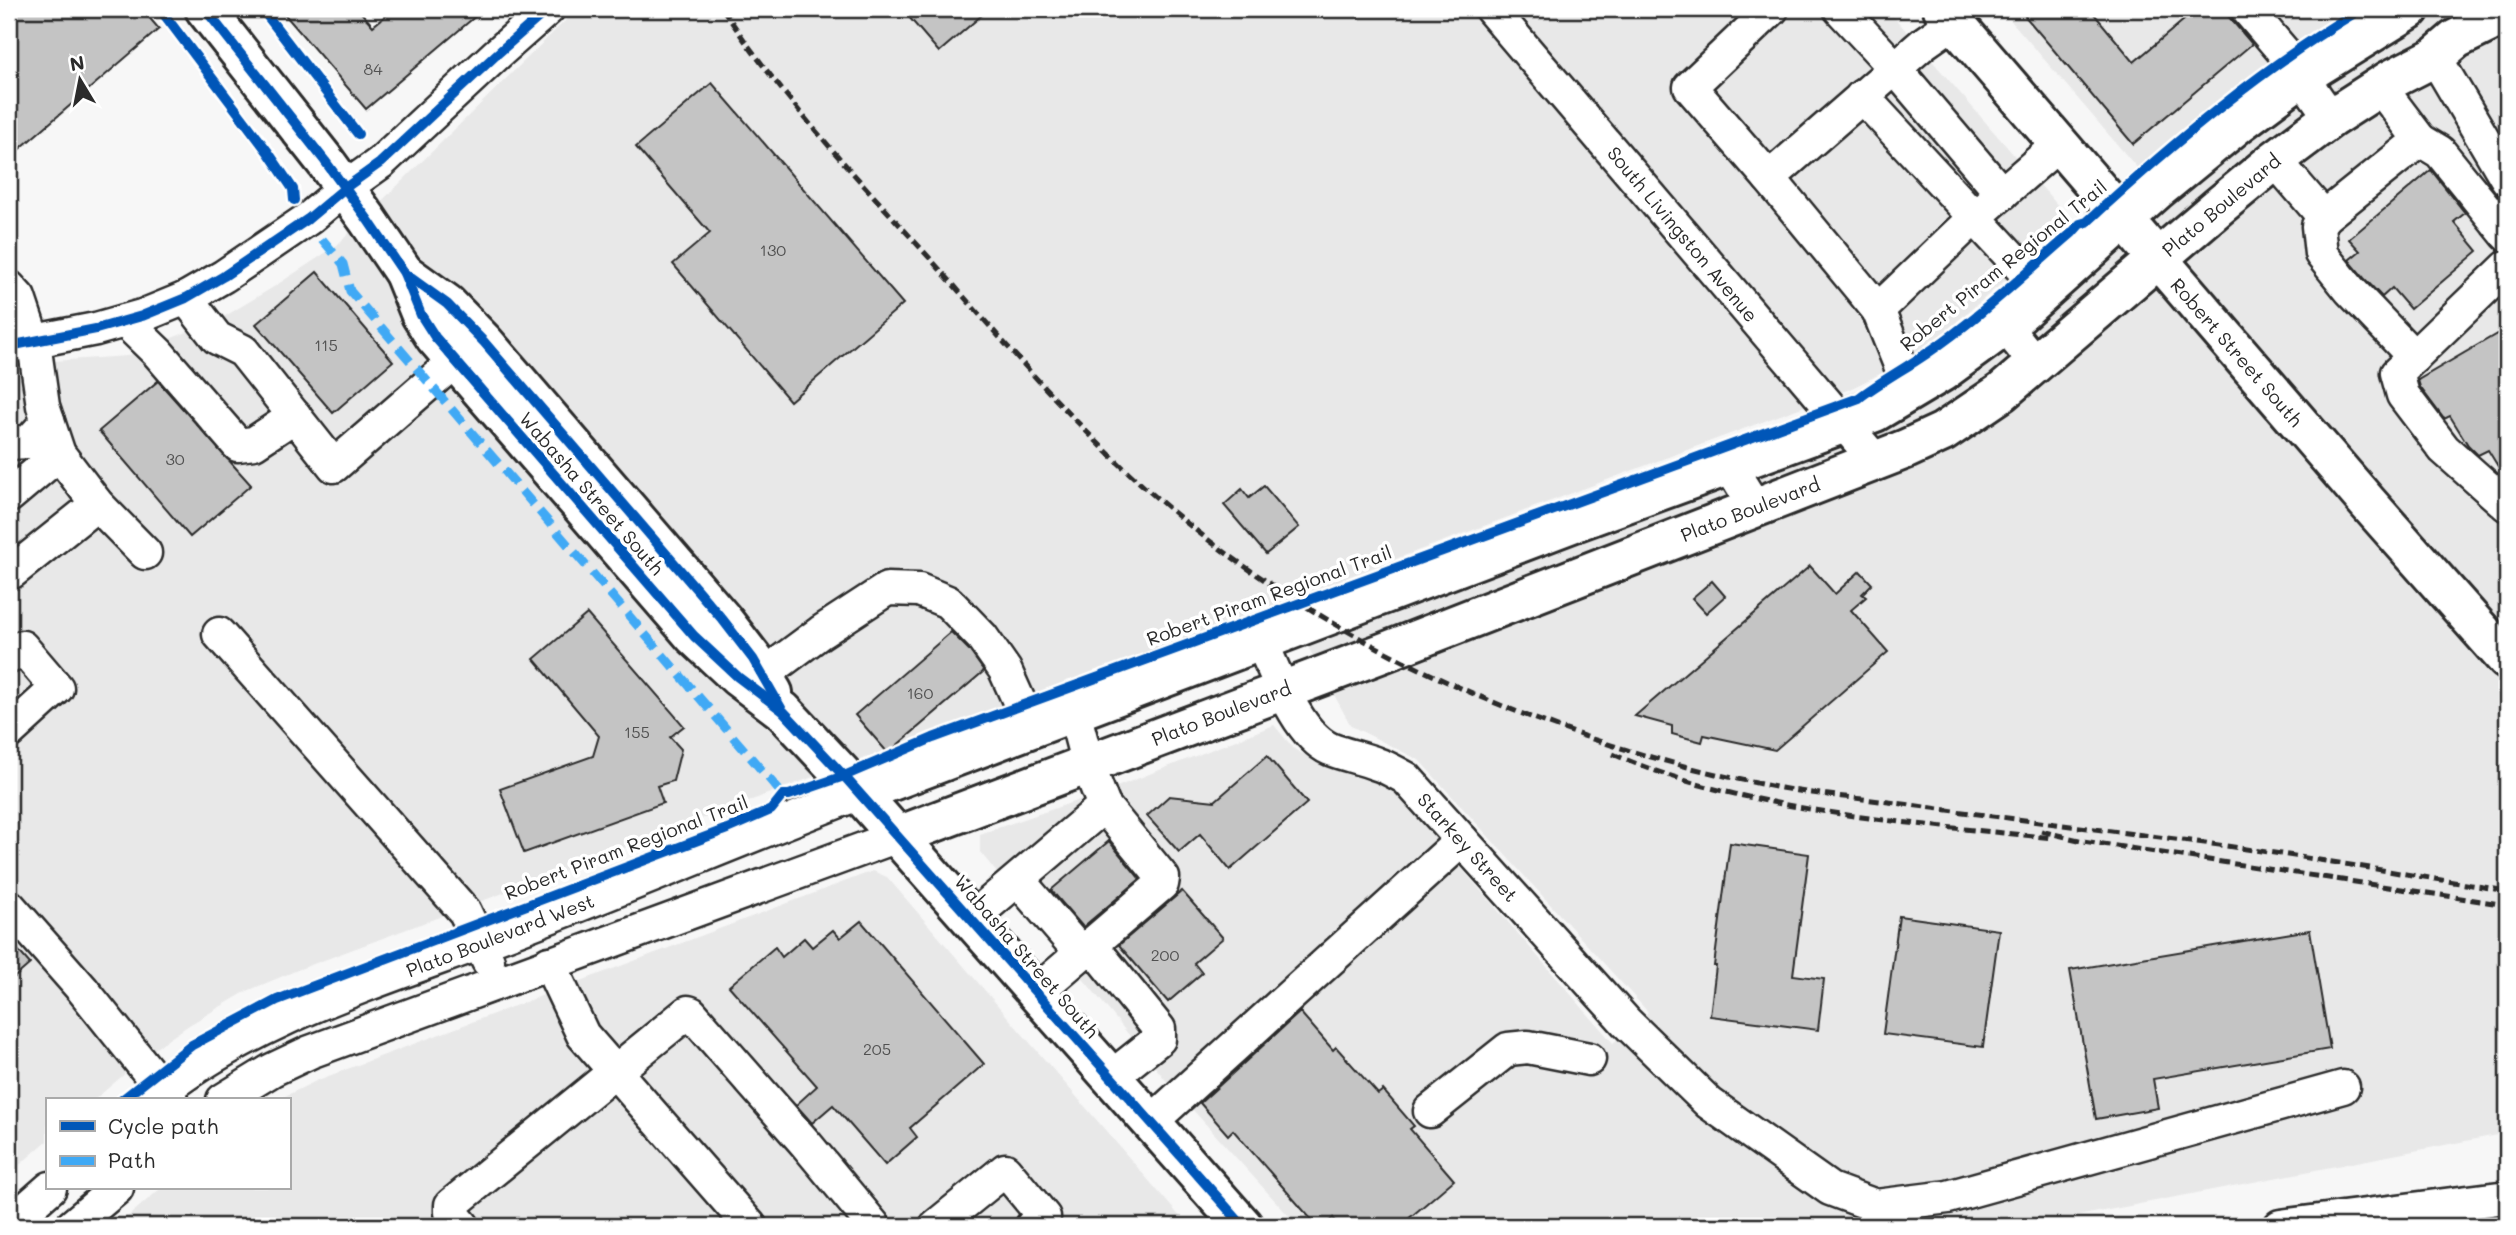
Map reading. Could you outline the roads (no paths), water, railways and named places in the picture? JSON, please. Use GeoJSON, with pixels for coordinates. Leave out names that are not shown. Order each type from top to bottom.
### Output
{"type":"FeatureCollection","features":[{"type":"Feature","properties":{"kind":"main road","name":"Wabasha Street South"},"geometry":{"type":"LineString","coordinates":[[205,9],[345,188],[404,273],[421,316],[435,337],[694,636],[738,677],[783,711],[860,793],[1239,1225]]}},
{"type":"Feature","properties":{"kind":"main road"},"geometry":{"type":"LineString","coordinates":[[860,793],[1572,523],[1875,412],[1911,392],[2005,326],[2217,140],[2302,76],[2410,9]]}},
{"type":"Feature","properties":{"kind":"main road","name":"Plato Boulevard"},"geometry":{"type":"LineString","coordinates":[[898,836],[1397,647],[1943,432],[2002,392],[2157,258],[2275,160],[2331,118],[2435,57],[2456,39],[2507,13]]}},
{"type":"Feature","properties":{"kind":"main road","name":"Robert Street South"},"geometry":{"type":"LineString","coordinates":[[1948,15],[2358,492],[2507,660]]}},
{"type":"Feature","properties":{"kind":"main road","name":"Wabasha Street South"},"geometry":{"type":"LineString","coordinates":[[404,273],[447,304],[484,342],[723,620],[744,646],[783,711]]}},
{"type":"Feature","properties":{"kind":"street"},"geometry":{"type":"LineString","coordinates":[[21,344],[125,321],[186,298],[224,276],[275,243],[380,163],[548,9]]}},
{"type":"Feature","properties":{"kind":"street","name":"South Livingston Avenue"},"geometry":{"type":"LineString","coordinates":[[1491,9],[1875,460]]}},
{"type":"Feature","properties":{"kind":"street"},"geometry":{"type":"LineString","coordinates":[[1772,9],[1690,87],[1878,310],[1911,392]]}},
{"type":"Feature","properties":{"kind":"street"},"geometry":{"type":"LineString","coordinates":[[1840,9],[1895,68],[2001,194]]}},
{"type":"Feature","properties":{"kind":"street"},"geometry":{"type":"LineString","coordinates":[[2247,9],[2302,76],[2331,118]]}},
{"type":"Feature","properties":{"kind":"street"},"geometry":{"type":"LineString","coordinates":[[1769,178],[1895,68],[1948,15]]}},
{"type":"Feature","properties":{"kind":"street"},"geometry":{"type":"LineString","coordinates":[[2435,57],[2507,179]]}},
{"type":"Feature","properties":{"kind":"street"},"geometry":{"type":"LineString","coordinates":[[2380,87],[2420,140],[2440,152],[2507,234]]}},
{"type":"Feature","properties":{"kind":"street"},"geometry":{"type":"LineString","coordinates":[[1862,96],[2043,291]]}},
{"type":"Feature","properties":{"kind":"street"},"geometry":{"type":"LineString","coordinates":[[2414,357],[2350,290],[2321,254],[2318,226],[2324,217],[2420,140]]}},
{"type":"Feature","properties":{"kind":"street"},"geometry":{"type":"LineString","coordinates":[[1878,310],[1975,217],[2059,144]]}},
{"type":"Feature","properties":{"kind":"street"},"geometry":{"type":"LineString","coordinates":[[2275,160],[2324,217]]}},
{"type":"Feature","properties":{"kind":"street"},"geometry":{"type":"LineString","coordinates":[[2507,267],[2398,373],[2403,395],[2444,449],[2507,505]]}},
{"type":"Feature","properties":{"kind":"street"},"geometry":{"type":"LineString","coordinates":[[9,287],[19,298],[21,344],[59,454],[97,504],[145,553]]}},
{"type":"Feature","properties":{"kind":"street"},"geometry":{"type":"LineString","coordinates":[[186,298],[217,338],[243,351],[334,466],[455,360]]}},
{"type":"Feature","properties":{"kind":"street"},"geometry":{"type":"LineString","coordinates":[[125,321],[158,353],[238,445],[254,443],[295,416]]}},
{"type":"Feature","properties":{"kind":"street"},"geometry":{"type":"LineString","coordinates":[[2005,326],[2036,364]]}},
{"type":"Feature","properties":{"kind":"street"},"geometry":{"type":"LineString","coordinates":[[9,443],[29,442],[48,421]]}},
{"type":"Feature","properties":{"kind":"street"},"geometry":{"type":"LineString","coordinates":[[9,496],[59,454]]}},
{"type":"Feature","properties":{"kind":"street"},"geometry":{"type":"LineString","coordinates":[[1730,467],[1755,507]]}},
{"type":"Feature","properties":{"kind":"street"},"geometry":{"type":"LineString","coordinates":[[9,569],[12,572],[97,504]]}},
{"type":"Feature","properties":{"kind":"street"},"geometry":{"type":"LineString","coordinates":[[763,675],[821,632],[887,589],[919,590],[948,601],[982,638],[1005,670],[1031,728]]}},
{"type":"Feature","properties":{"kind":"street"},"geometry":{"type":"LineString","coordinates":[[219,634],[465,912],[498,982]]}},
{"type":"Feature","properties":{"kind":"street","name":"Starkey Street"},"geometry":{"type":"LineString","coordinates":[[1261,641],[1283,689],[1306,728],[1318,740],[1329,748],[1379,764],[1406,778],[1626,1022],[1709,1103],[1830,1189],[1876,1206],[1948,1197],[2343,1087]]}},
{"type":"Feature","properties":{"kind":"street"},"geometry":{"type":"LineString","coordinates":[[9,657],[22,647],[57,688],[9,732]]}},
{"type":"Feature","properties":{"kind":"street"},"geometry":{"type":"LineString","coordinates":[[1035,993],[1162,884],[1163,878],[1104,806],[1088,765],[1074,712]]}},
{"type":"Feature","properties":{"kind":"street","name":"Plato Boulevard West"},"geometry":{"type":"LineString","coordinates":[[161,1097],[252,1034],[282,1020],[860,793]]}},
{"type":"Feature","properties":{"kind":"street"},"geometry":{"type":"LineString","coordinates":[[971,919],[1104,806]]}},
{"type":"Feature","properties":{"kind":"street"},"geometry":{"type":"LineString","coordinates":[[226,1098],[272,1070],[310,1052],[898,836]]}},
{"type":"Feature","properties":{"kind":"street"},"geometry":{"type":"LineString","coordinates":[[1150,1123],[1462,840]]}},
{"type":"Feature","properties":{"kind":"street"},"geometry":{"type":"LineString","coordinates":[[1018,880],[1159,1028],[1159,1040],[1110,1078]]}},
{"type":"Feature","properties":{"kind":"street"},"geometry":{"type":"LineString","coordinates":[[9,906],[83,990],[142,1063],[161,1097]]}},
{"type":"Feature","properties":{"kind":"street"},"geometry":{"type":"LineString","coordinates":[[549,963],[583,1035],[750,1226]]}},
{"type":"Feature","properties":{"kind":"street"},"geometry":{"type":"LineString","coordinates":[[463,1226],[450,1212],[451,1205],[688,1012],[806,1144],[874,1226]]}},
{"type":"Feature","properties":{"kind":"street"},"geometry":{"type":"LineString","coordinates":[[1430,1111],[1508,1049],[1528,1047],[1589,1059]]}},
{"type":"Feature","properties":{"kind":"street"},"geometry":{"type":"LineString","coordinates":[[936,1226],[1005,1170],[1044,1217],[1032,1226]]}},
{"type":"Feature","properties":{"kind":"street"},"geometry":{"type":"LineString","coordinates":[[9,1224],[48,1190]]}},
{"type":"Feature","properties":{"kind":"street"},"geometry":{"type":"LineString","coordinates":[[72,1226],[115,1190]]}},
{"type":"Feature","properties":{"kind":"street"},"geometry":{"type":"LineString","coordinates":[[2280,1226],[2401,1219],[2507,1197]]}},
{"type":"Feature","properties":{"kind":"railway"},"geometry":{"type":"LineString","coordinates":[[723,9],[775,81],[832,150],[1037,379],[1127,471],[1193,528],[1259,576],[1327,619],[1398,658],[1472,693],[1547,723],[1702,771],[1781,788],[2228,846],[2507,891]]}},
{"type":"Feature","properties":{"kind":"railway"},"geometry":{"type":"LineString","coordinates":[[1613,754],[1664,774],[1772,802],[1885,820],[2052,838]]}},
{"type":"Feature","properties":{"kind":"railway"},"geometry":{"type":"LineString","coordinates":[[2041,831],[2083,841],[2507,905]]}}]}
